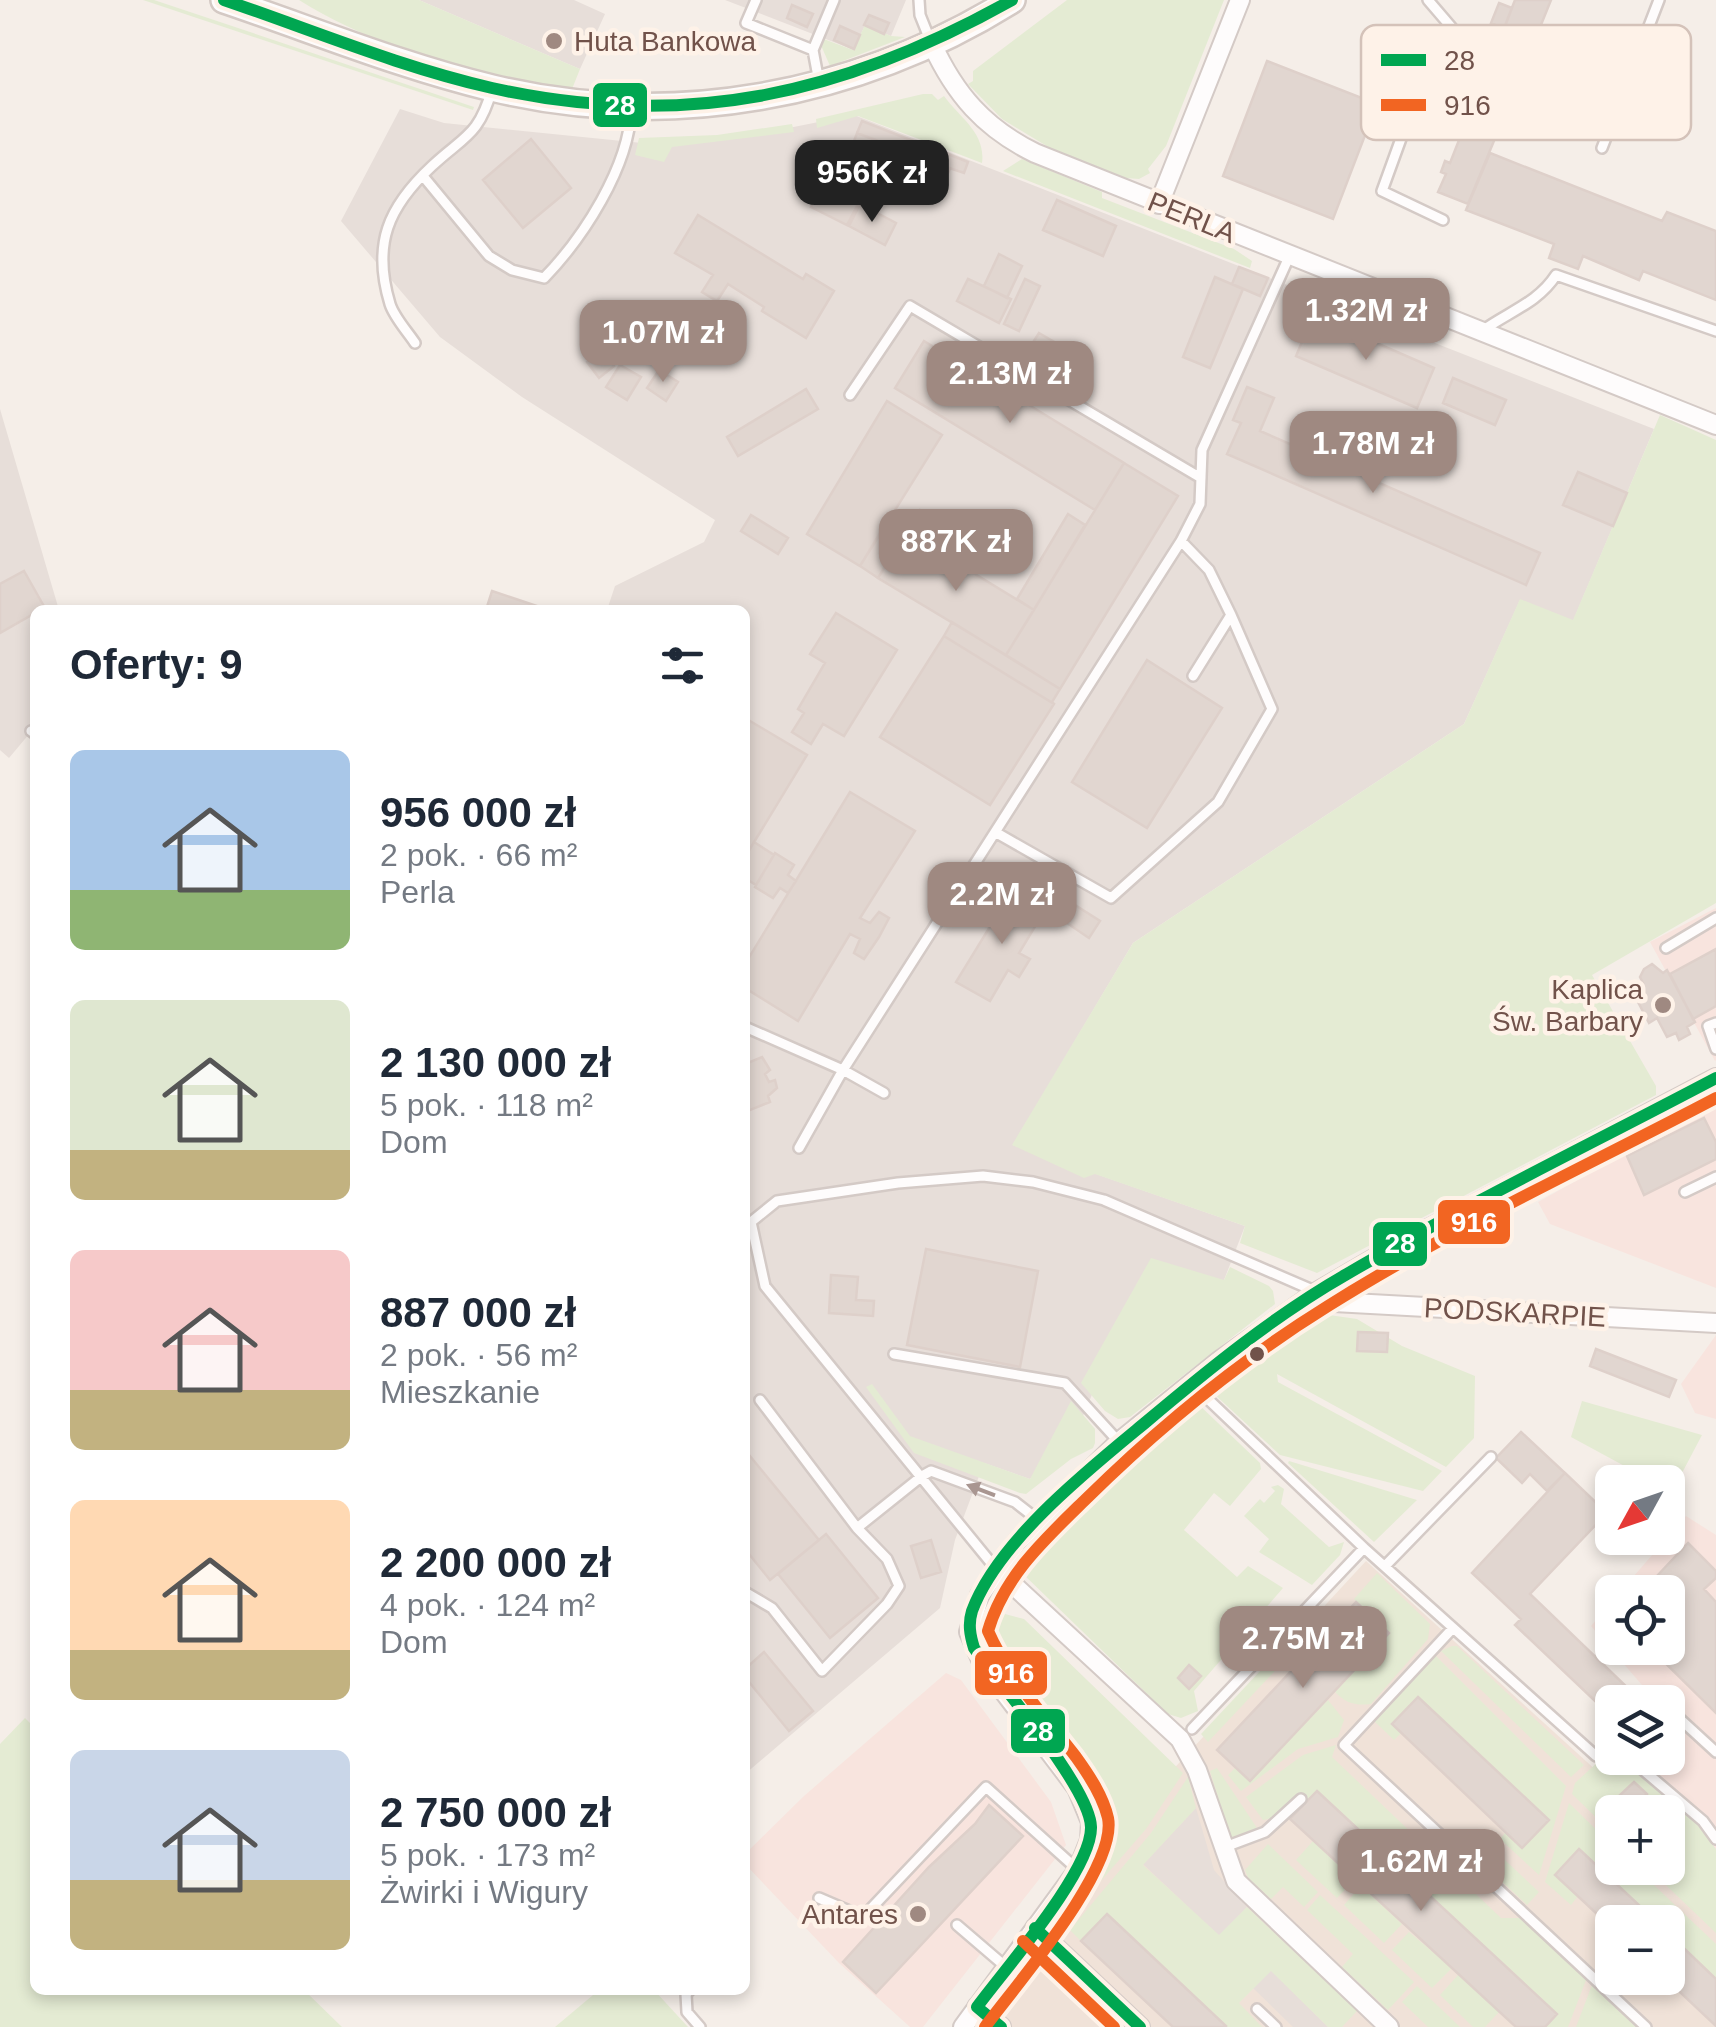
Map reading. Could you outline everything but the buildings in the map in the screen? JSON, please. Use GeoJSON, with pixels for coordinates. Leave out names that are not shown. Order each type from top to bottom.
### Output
{"type":"FeatureCollection","features":[{"type":"Feature","properties":{"kind":"street"},"geometry":{"type":"LineString","coordinates":[[224,0],[492,88],[558,100],[631,106],[729,102],[820,85],[932,44],[1012,0]]}},
{"type":"Feature","properties":{"kind":"street"},"geometry":{"type":"LineString","coordinates":[[1159,204],[1240,0]]}},
{"type":"Feature","properties":{"kind":"street","name":"PERLA"},"geometry":{"type":"LineString","coordinates":[[932,44],[958,94],[975,113],[1008,138],[1046,158],[1716,425]]}},
{"type":"Feature","properties":{"kind":"street"},"geometry":{"type":"LineString","coordinates":[[963,2027],[1078,1870],[1090,1840],[1091,1822],[1086,1806],[983,1664],[969,1632],[980,1594],[996,1569],[1038,1520],[1118,1442],[1191,1383],[1317,1292],[1396,1246],[1716,1078]]}},
{"type":"Feature","properties":{"kind":"street","name":"PODSKARPIE"},"geometry":{"type":"LineString","coordinates":[[1317,1292],[1334,1302],[1716,1322]]}},
{"type":"Feature","properties":{"kind":"street"},"geometry":{"type":"LineString","coordinates":[[996,1569],[1180,1739],[1190,1754],[1236,1881],[1390,2027]]}},
{"type":"Feature","properties":{"kind":"street"},"geometry":{"type":"LineString","coordinates":[[1035,1928],[1140,2027]]}},
{"type":"Feature","properties":{"kind":"street"},"geometry":{"type":"LineString","coordinates":[[977,2007],[1001,2027]]}},
{"type":"Feature","properties":{"kind":"lane"},"geometry":{"type":"LineString","coordinates":[[756,0],[746,23],[812,50]]}},
{"type":"Feature","properties":{"kind":"lane"},"geometry":{"type":"LineString","coordinates":[[820,85],[812,50],[834,0]]}},
{"type":"Feature","properties":{"kind":"lane"},"geometry":{"type":"LineString","coordinates":[[919,0],[922,24],[932,44]]}},
{"type":"Feature","properties":{"kind":"lane"},"geometry":{"type":"LineString","coordinates":[[1428,0],[1449,25]]}},
{"type":"Feature","properties":{"kind":"lane"},"geometry":{"type":"LineString","coordinates":[[1649,25],[1659,0]]}},
{"type":"Feature","properties":{"kind":"lane"},"geometry":{"type":"LineString","coordinates":[[415,343],[390,307],[382,250],[388,222],[401,198],[474,132],[492,88]]}},
{"type":"Feature","properties":{"kind":"lane"},"geometry":{"type":"LineString","coordinates":[[423,176],[489,256],[512,270],[544,278],[590,218],[624,153],[631,106]]}},
{"type":"Feature","properties":{"kind":"lane"},"geometry":{"type":"LineString","coordinates":[[1400,140],[1382,191],[1443,220]]}},
{"type":"Feature","properties":{"kind":"lane"},"geometry":{"type":"LineString","coordinates":[[1602,148],[1605,140]]}},
{"type":"Feature","properties":{"kind":"lane"},"geometry":{"type":"LineString","coordinates":[[799,1148],[842,1070],[1181,541],[1200,504],[1202,450],[1289,257]]}},
{"type":"Feature","properties":{"kind":"lane"},"geometry":{"type":"LineString","coordinates":[[1480,332],[1521,309],[1547,289],[1556,275],[1716,331]]}},
{"type":"Feature","properties":{"kind":"lane"},"geometry":{"type":"LineString","coordinates":[[850,395],[910,306],[1201,478]]}},
{"type":"Feature","properties":{"kind":"lane"},"geometry":{"type":"LineString","coordinates":[[994,832],[1111,898],[1218,802],[1272,709],[1209,570],[1181,541]]}},
{"type":"Feature","properties":{"kind":"lane"},"geometry":{"type":"LineString","coordinates":[[1192,676],[1231,615]]}},
{"type":"Feature","properties":{"kind":"lane"},"geometry":{"type":"LineString","coordinates":[[1666,948],[1716,918]]}},
{"type":"Feature","properties":{"kind":"lane"},"geometry":{"type":"LineString","coordinates":[[1716,1023],[1708,1026],[1716,1049]]}},
{"type":"Feature","properties":{"kind":"lane"},"geometry":{"type":"LineString","coordinates":[[750,1029],[884,1093]]}},
{"type":"Feature","properties":{"kind":"lane"},"geometry":{"type":"LineString","coordinates":[[750,1220],[776,1201],[866,1188],[982,1176],[1033,1182],[1104,1200],[1317,1292]]}},
{"type":"Feature","properties":{"kind":"lane"},"geometry":{"type":"LineString","coordinates":[[1684,1192],[1716,1177]]}},
{"type":"Feature","properties":{"kind":"lane"},"geometry":{"type":"LineString","coordinates":[[750,1230],[765,1286],[996,1569]]}},
{"type":"Feature","properties":{"kind":"lane"},"geometry":{"type":"LineString","coordinates":[[894,1354],[1066,1382],[1118,1442]]}},
{"type":"Feature","properties":{"kind":"lane"},"geometry":{"type":"LineString","coordinates":[[1191,1383],[1364,1548],[1595,1755]]}},
{"type":"Feature","properties":{"kind":"lane"},"geometry":{"type":"LineString","coordinates":[[750,1595],[772,1608],[822,1671],[887,1604],[899,1586],[887,1559],[857,1528],[760,1400]]}},
{"type":"Feature","properties":{"kind":"lane"},"geometry":{"type":"LineString","coordinates":[[1385,1566],[1491,1457]]}},
{"type":"Feature","properties":{"kind":"lane"},"geometry":{"type":"LineString","coordinates":[[857,1528],[931,1470],[1014,1502],[1038,1520]]}},
{"type":"Feature","properties":{"kind":"lane"},"geometry":{"type":"LineString","coordinates":[[1192,1729],[1364,1548]]}},
{"type":"Feature","properties":{"kind":"lane"},"geometry":{"type":"LineString","coordinates":[[1453,1628],[1344,1745],[1646,2027]]}},
{"type":"Feature","properties":{"kind":"lane"},"geometry":{"type":"LineString","coordinates":[[1685,1724],[1716,1752]]}},
{"type":"Feature","properties":{"kind":"lane"},"geometry":{"type":"LineString","coordinates":[[1649,1775],[1703,1822],[1716,1839]]}},
{"type":"Feature","properties":{"kind":"lane"},"geometry":{"type":"LineString","coordinates":[[819,1898],[862,1917],[986,1787],[1078,1870]]}},
{"type":"Feature","properties":{"kind":"lane"},"geometry":{"type":"LineString","coordinates":[[1224,1847],[1265,1832],[1301,1798]]}},
{"type":"Feature","properties":{"kind":"lane"},"geometry":{"type":"LineString","coordinates":[[957,1925],[1006,1968]]}},
{"type":"Feature","properties":{"kind":"lane"},"geometry":{"type":"LineString","coordinates":[[686,1995],[687,2012],[700,2027]]}},
{"type":"Feature","properties":{"kind":"lane"},"geometry":{"type":"LineString","coordinates":[[1257,2009],[1276,2027]]}},
{"type":"Feature","properties":{"kind":"shaded area","name":"Huta Bankowa"},"geometry":{"type":"Polygon","coordinates":[[[419,0],[574,0],[605,14],[580,69],[419,0]]]}},
{"type":"Feature","properties":{"kind":"shaded area"},"geometry":{"type":"Polygon","coordinates":[[[725,0],[906,0],[891,36],[865,25],[854,50],[725,0]]]}},
{"type":"Feature","properties":{"kind":"shaded area"},"geometry":{"type":"Polygon","coordinates":[[[400,109],[444,123],[652,144],[753,135],[854,115],[1654,429],[1573,621],[1520,600],[1464,724],[1133,943],[1013,1145],[1245,1226],[1224,1280],[1141,1278],[1083,1416],[1030,1479],[984,1463],[955,1540],[940,1608],[750,1770],[750,605],[609,605],[615,586],[704,542],[715,520],[522,397],[440,337],[341,221],[400,109]]]}},
{"type":"Feature","properties":{"kind":"shaded area"},"geometry":{"type":"Polygon","coordinates":[[[0,409],[58,605],[30,605],[30,733],[9,758],[0,750],[0,409]]]}},
{"type":"Feature","properties":{"kind":"shaded area"},"geometry":{"type":"Polygon","coordinates":[[[1716,908],[1716,1060],[1715,1061],[1650,942],[1716,908]]]}},
{"type":"Feature","properties":{"kind":"shaded area"},"geometry":{"type":"Polygon","coordinates":[[[1716,1103],[1716,1288],[1550,1224],[1538,1202],[1716,1103]]]}},
{"type":"Feature","properties":{"kind":"shaded area"},"geometry":{"type":"Polygon","coordinates":[[[1716,1335],[1716,1419],[1695,1413],[1681,1384],[1716,1335]]]}},
{"type":"Feature","properties":{"kind":"shaded area"},"geometry":{"type":"Polygon","coordinates":[[[1685,1517],[1716,1535],[1716,1869],[1685,1832],[1685,1795],[1645,1795],[1625,1775],[1685,1775],[1685,1685],[1642,1685],[1625,1665],[1685,1665],[1685,1575],[1635,1575],[1652,1555],[1685,1555],[1685,1517]]]}},
{"type":"Feature","properties":{"kind":"shaded area"},"geometry":{"type":"Polygon","coordinates":[[[1366,1561],[1595,1769],[1595,1775],[1601,1775],[1623,1795],[1595,1795],[1595,1885],[1685,1885],[1685,1872],[1716,1880],[1716,2027],[975,2027],[1105,1843],[1366,1561]]]}},
{"type":"Feature","properties":{"kind":"shaded area"},"geometry":{"type":"Polygon","coordinates":[[[946,1673],[961,1680],[1051,1802],[1066,1845],[923,2027],[910,2027],[839,1963],[750,1869],[750,1849],[804,1796],[946,1673]]]}},
{"type":"Feature","properties":{"kind":"shaded area"},"geometry":{"type":"Polygon","coordinates":[[[1196,1808],[1214,1870],[1247,1907],[1219,1936],[1143,1864],[1196,1808]]]}},
{"type":"Feature","properties":{"kind":"shaded area"},"geometry":{"type":"Polygon","coordinates":[[[1271,1970],[1328,2027],[1293,2027],[1253,1988],[1271,1970]]]}},
{"type":"Feature","properties":{"kind":"green space"},"geometry":{"type":"Polygon","coordinates":[[[143,0],[154,0],[474,107],[473,110],[143,0]]]}},
{"type":"Feature","properties":{"kind":"green space"},"geometry":{"type":"Polygon","coordinates":[[[299,0],[419,0],[580,69],[572,89],[501,77],[396,47],[299,0]]]}},
{"type":"Feature","properties":{"kind":"green space"},"geometry":{"type":"Polygon","coordinates":[[[1067,0],[1224,0],[1166,146],[1148,169],[1150,173],[1139,179],[1126,178],[1050,148],[1002,119],[968,84],[973,81],[973,71],[1067,0]]]}},
{"type":"Feature","properties":{"kind":"green space"},"geometry":{"type":"Polygon","coordinates":[[[865,25],[891,36],[905,37],[830,66],[821,38],[853,50],[865,25]]]}},
{"type":"Feature","properties":{"kind":"green space"},"geometry":{"type":"Polygon","coordinates":[[[932,94],[938,100],[944,96],[964,119],[980,143],[982,163],[858,116],[817,128],[816,119],[932,94]]]}},
{"type":"Feature","properties":{"kind":"green space"},"geometry":{"type":"Polygon","coordinates":[[[792,124],[794,132],[672,147],[664,162],[635,155],[639,138],[717,135],[792,124]]]}},
{"type":"Feature","properties":{"kind":"green space"},"geometry":{"type":"Polygon","coordinates":[[[1022,159],[1102,192],[1102,198],[1234,249],[1252,261],[1250,268],[1003,171],[1022,159]]]}},
{"type":"Feature","properties":{"kind":"green space"},"geometry":{"type":"Polygon","coordinates":[[[1660,415],[1716,440],[1716,903],[1592,975],[1656,1086],[1656,1095],[1317,1273],[1240,1243],[1245,1226],[1095,1174],[1084,1178],[1012,1145],[1133,943],[1464,724],[1520,599],[1573,620],[1660,415]]]}},
{"type":"Feature","properties":{"kind":"green space"},"geometry":{"type":"Polygon","coordinates":[[[1151,1258],[1224,1280],[1230,1267],[1269,1286],[1275,1304],[1130,1417],[1118,1419],[1105,1411],[1081,1383],[1151,1258]]]}},
{"type":"Feature","properties":{"kind":"green space"},"geometry":{"type":"Polygon","coordinates":[[[1329,1315],[1357,1319],[1402,1346],[1475,1376],[1474,1438],[1446,1467],[1277,1374],[1278,1382],[1442,1471],[1423,1491],[1280,1455],[1212,1392],[1300,1328],[1329,1315]]]}},
{"type":"Feature","properties":{"kind":"green space"},"geometry":{"type":"Polygon","coordinates":[[[872,1384],[910,1436],[1030,1479],[1071,1401],[1095,1429],[1095,1443],[1026,1494],[1020,1493],[914,1453],[866,1387],[872,1384]]]}},
{"type":"Feature","properties":{"kind":"green space"},"geometry":{"type":"Polygon","coordinates":[[[1582,1401],[1702,1435],[1685,1467],[1623,1465],[1571,1437],[1582,1401]]]}},
{"type":"Feature","properties":{"kind":"green space"},"geometry":{"type":"Polygon","coordinates":[[[1196,1402],[1260,1463],[1261,1469],[1230,1506],[1214,1493],[1184,1530],[1237,1577],[1248,1566],[1283,1588],[1194,1691],[1198,1711],[1181,1718],[1168,1714],[1022,1573],[1023,1566],[1091,1490],[1196,1402]]]}},
{"type":"Feature","properties":{"kind":"green space"},"geometry":{"type":"Polygon","coordinates":[[[1289,1461],[1417,1500],[1374,1542],[1289,1461]]]}},
{"type":"Feature","properties":{"kind":"green space"},"geometry":{"type":"Polygon","coordinates":[[[1278,1485],[1284,1489],[1281,1504],[1329,1547],[1344,1542],[1340,1555],[1312,1585],[1259,1552],[1269,1539],[1244,1516],[1260,1499],[1264,1503],[1275,1491],[1271,1487],[1278,1485]]]}},
{"type":"Feature","properties":{"kind":"green space"},"geometry":{"type":"Polygon","coordinates":[[[1377,1573],[1430,1624],[1428,1639],[1371,1704],[1355,1704],[1335,1692],[1390,1633],[1354,1599],[1377,1573]]]}},
{"type":"Feature","properties":{"kind":"green space"},"geometry":{"type":"Polygon","coordinates":[[[1005,1614],[1024,1619],[1183,1773],[1146,1829],[1061,1927],[1069,1901],[1101,1852],[1103,1816],[1080,1769],[1020,1695],[992,1649],[989,1629],[1005,1614]]]}},
{"type":"Feature","properties":{"kind":"green space"},"geometry":{"type":"Polygon","coordinates":[[[1457,1646],[1584,1765],[1571,1777],[1441,1651],[1457,1646]]]}},
{"type":"Feature","properties":{"kind":"green space"},"geometry":{"type":"Polygon","coordinates":[[[1276,1654],[1288,1657],[1208,1742],[1201,1734],[1276,1654]]]}},
{"type":"Feature","properties":{"kind":"green space"},"geometry":{"type":"Polygon","coordinates":[[[1436,1656],[1566,1786],[1539,1875],[1500,1839],[1506,1832],[1523,1848],[1549,1820],[1418,1697],[1392,1724],[1401,1733],[1394,1740],[1374,1721],[1436,1656]]]}},
{"type":"Feature","properties":{"kind":"green space"},"geometry":{"type":"Polygon","coordinates":[[[1328,1700],[1344,1720],[1338,1737],[1298,1749],[1241,1791],[1228,1775],[1235,1768],[1250,1781],[1328,1700]]]}},
{"type":"Feature","properties":{"kind":"green space"},"geometry":{"type":"Polygon","coordinates":[[[25,1718],[30,1723],[30,1995],[309,1995],[342,2027],[0,2027],[0,1744],[25,1718]]]}},
{"type":"Feature","properties":{"kind":"green space"},"geometry":{"type":"Polygon","coordinates":[[[1336,1745],[1332,1757],[1501,1918],[1521,1918],[1586,1980],[1568,2027],[1546,2027],[1557,2014],[1317,1791],[1307,1800],[1299,1793],[1272,1818],[1263,1820],[1246,1797],[1303,1755],[1336,1745]]]}},
{"type":"Feature","properties":{"kind":"green space"},"geometry":{"type":"Polygon","coordinates":[[[1595,1765],[1595,1775],[1639,1775],[1663,1795],[1595,1795],[1595,1816],[1572,1794],[1575,1783],[1595,1765]]]}},
{"type":"Feature","properties":{"kind":"green space"},"geometry":{"type":"Polygon","coordinates":[[[1217,1768],[1259,1831],[1230,1838],[1210,1771],[1217,1768]]]}},
{"type":"Feature","properties":{"kind":"green space"},"geometry":{"type":"Polygon","coordinates":[[[1188,1777],[1196,1808],[1143,1865],[1219,1935],[1247,1907],[1357,2011],[1342,2027],[1328,2027],[1271,1971],[1239,2003],[1262,2027],[1226,2027],[1107,1914],[1081,1941],[1070,1930],[1151,1833],[1188,1777]]]}},
{"type":"Feature","properties":{"kind":"green space"},"geometry":{"type":"Polygon","coordinates":[[[1569,1803],[1595,1828],[1595,1864],[1579,1849],[1555,1874],[1578,1896],[1571,1905],[1545,1882],[1569,1803]]]}},
{"type":"Feature","properties":{"kind":"green space"},"geometry":{"type":"Polygon","coordinates":[[[1685,1814],[1716,1849],[1716,1933],[1666,1885],[1685,1885],[1685,1814]]]}},
{"type":"Feature","properties":{"kind":"green space"},"geometry":{"type":"Polygon","coordinates":[[[1313,1841],[1354,1880],[1337,1898],[1296,1860],[1313,1841]]]}},
{"type":"Feature","properties":{"kind":"green space"},"geometry":{"type":"Polygon","coordinates":[[[1268,1844],[1318,1892],[1304,1907],[1283,1887],[1271,1899],[1248,1878],[1245,1870],[1268,1844]]]}},
{"type":"Feature","properties":{"kind":"green space"},"geometry":{"type":"Polygon","coordinates":[[[1492,1848],[1539,1892],[1527,1905],[1480,1861],[1492,1848]]]}},
{"type":"Feature","properties":{"kind":"green space"},"geometry":{"type":"Polygon","coordinates":[[[1617,1885],[1654,1885],[1675,1905],[1639,1905],[1617,1885]]]}},
{"type":"Feature","properties":{"kind":"green space"},"geometry":{"type":"Polygon","coordinates":[[[1361,1886],[1402,1924],[1384,1943],[1344,1905],[1361,1886]]]}},
{"type":"Feature","properties":{"kind":"green space"},"geometry":{"type":"Polygon","coordinates":[[[1320,1895],[1414,1982],[1388,2010],[1342,1967],[1353,1954],[1307,1910],[1320,1895]]]}},
{"type":"Feature","properties":{"kind":"green space"},"geometry":{"type":"Polygon","coordinates":[[[1685,1915],[1716,1944],[1716,1978],[1685,1948],[1685,1915]]]}},
{"type":"Feature","properties":{"kind":"green space"},"geometry":{"type":"Polygon","coordinates":[[[1409,1932],[1452,1968],[1432,1988],[1392,1950],[1409,1932]]]}},
{"type":"Feature","properties":{"kind":"green space"},"geometry":{"type":"Polygon","coordinates":[[[1459,1974],[1499,2012],[1485,2027],[1473,2027],[1440,1995],[1459,1974]]]}},
{"type":"Feature","properties":{"kind":"green space"},"geometry":{"type":"Polygon","coordinates":[[[1592,1985],[1595,1995],[1602,1995],[1636,2027],[1576,2027],[1592,1985]]]}},
{"type":"Feature","properties":{"kind":"green space"},"geometry":{"type":"Polygon","coordinates":[[[1417,1986],[1460,2027],[1428,2027],[1402,2002],[1417,1986]]]}},
{"type":"Feature","properties":{"kind":"green space"},"geometry":{"type":"Polygon","coordinates":[[[593,1995],[659,1995],[688,2027],[555,2027],[593,1995]]]}},
{"type":"Feature","properties":{"kind":"transit line","name":"28"},"geometry":{"type":"LineString","coordinates":[[224,0],[390,59],[492,88],[630,106],[696,104],[761,96],[824,81],[949,33],[1012,0]]}},
{"type":"Feature","properties":{"kind":"transit line","name":"28"},"geometry":{"type":"LineString","coordinates":[[1001,2027],[977,2007],[1063,1893],[1088,1846],[1091,1827],[1087,1810],[1060,1763],[974,1648],[970,1630],[972,1611],[1002,1559],[1047,1508],[1098,1462],[1218,1363],[1294,1307],[1438,1223],[1716,1078]]}},
{"type":"Feature","properties":{"kind":"transit line","name":"916"},"geometry":{"type":"LineString","coordinates":[[985,2027],[1062,1926],[1082,1895],[1107,1840],[1108,1818],[1095,1786],[1016,1681],[988,1631],[1004,1593],[1028,1559],[1142,1446],[1232,1372],[1296,1327],[1423,1250],[1716,1098]]}},
{"type":"Feature","properties":{"kind":"transit line","name":"28"},"geometry":{"type":"LineString","coordinates":[[1035,1928],[1140,2027]]}},
{"type":"Feature","properties":{"kind":"transit line","name":"916"},"geometry":{"type":"LineString","coordinates":[[1023,1941],[1114,2027]]}},
{"type":"Feature","properties":{"kind":"place","name":"Huta Bankowa"},"geometry":{"type":"Point","coordinates":[554,41]}},
{"type":"Feature","properties":{"kind":"place","name":"Kaplica Św. Barbary"},"geometry":{"type":"Point","coordinates":[1663,1005]}},
{"type":"Feature","properties":{"kind":"place","name":"Antares"},"geometry":{"type":"Point","coordinates":[918,1914]}}]}
